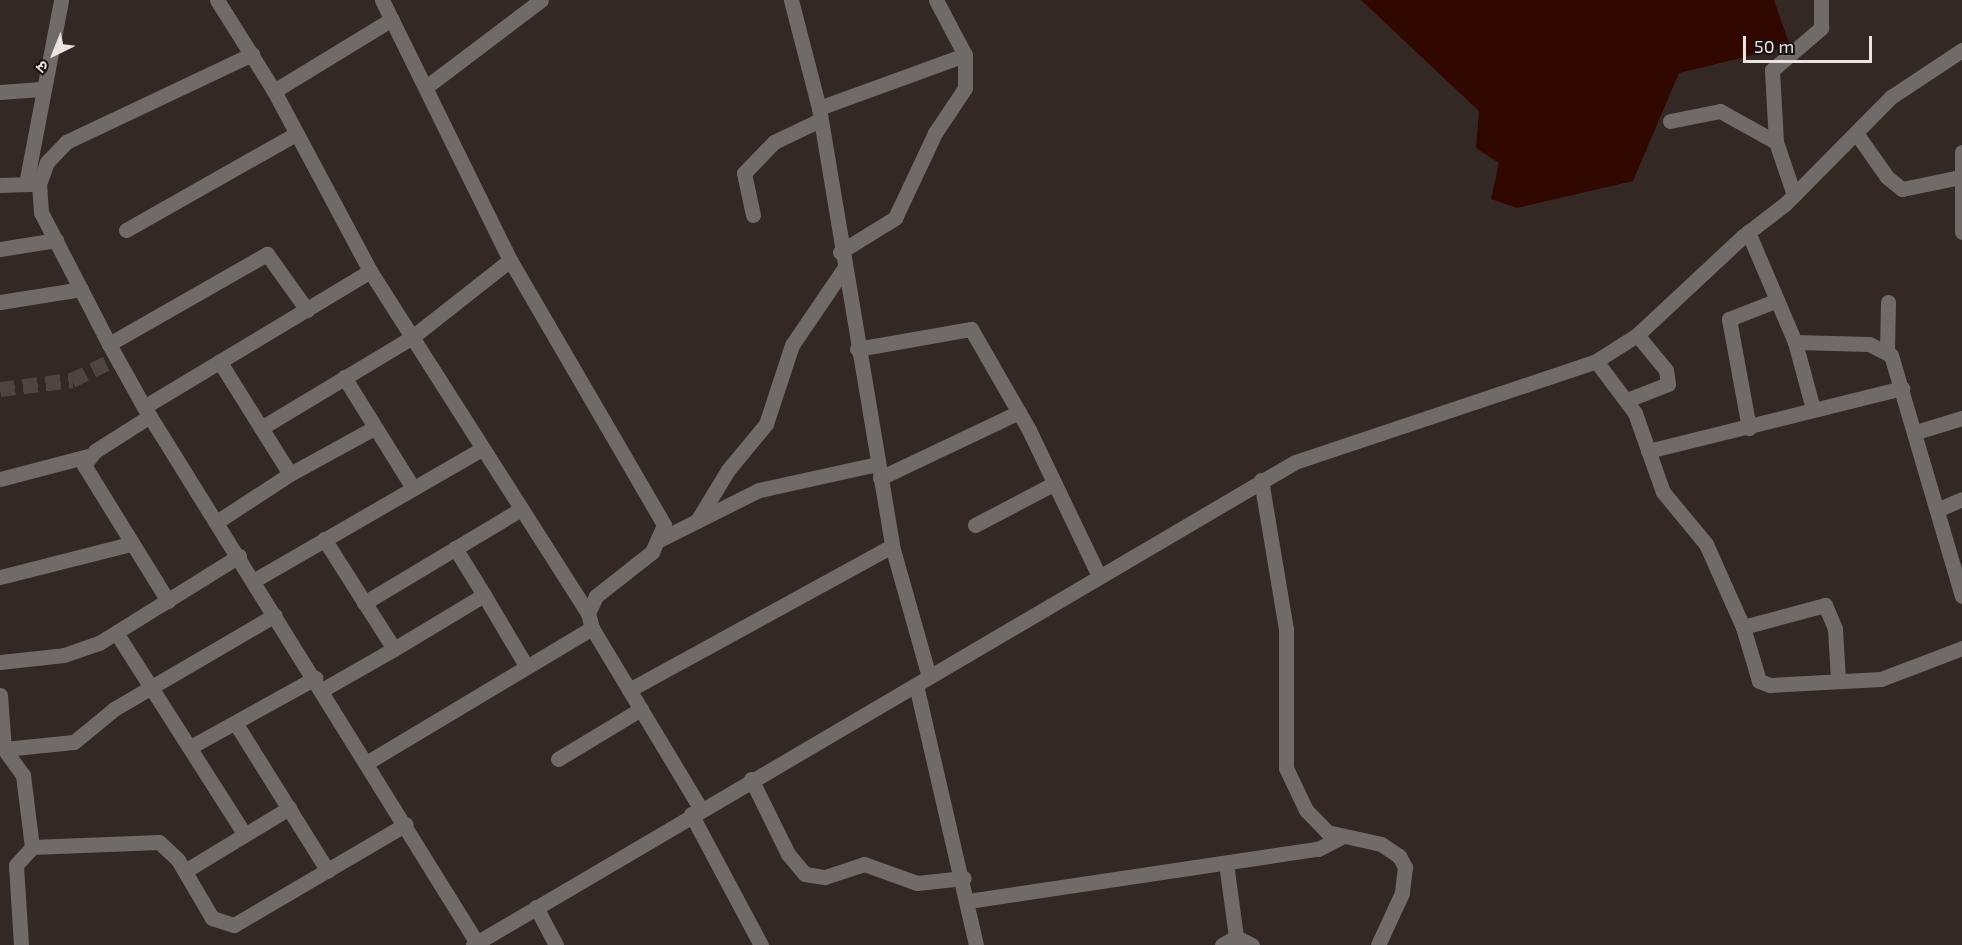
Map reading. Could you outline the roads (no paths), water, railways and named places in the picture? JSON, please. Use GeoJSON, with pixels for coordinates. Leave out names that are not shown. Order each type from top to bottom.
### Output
{"type":"FeatureCollection","features":[{"type":"Feature","properties":{"kind":"street"},"geometry":{"type":"LineString","coordinates":[[61,0],[41,89],[32,184],[41,212],[109,344],[147,411],[368,762],[475,944],[696,811],[1295,462],[1596,362],[1636,334],[1748,232],[1794,195],[1891,97],[1962,50]]}},
{"type":"Feature","properties":{"kind":"street"},"geometry":{"type":"LineString","coordinates":[[218,0],[274,91],[294,135],[370,271],[518,511],[590,621],[641,709],[696,811],[761,945]]}},
{"type":"Feature","properties":{"kind":"street"},"geometry":{"type":"LineString","coordinates":[[382,0],[510,260],[603,427],[656,508],[664,525],[661,538]]}},
{"type":"Feature","properties":{"kind":"street"},"geometry":{"type":"LineString","coordinates":[[426,87],[524,5],[541,0]]}},
{"type":"Feature","properties":{"kind":"street"},"geometry":{"type":"LineString","coordinates":[[791,0],[819,114],[843,270],[892,546],[964,878],[976,945]]}},
{"type":"Feature","properties":{"kind":"street"},"geometry":{"type":"LineString","coordinates":[[840,252],[888,225],[900,211],[935,133],[965,88],[965,55],[936,0]]}},
{"type":"Feature","properties":{"kind":"street"},"geometry":{"type":"LineString","coordinates":[[1794,195],[1776,142],[1772,70],[1821,28],[1821,0]]}},
{"type":"Feature","properties":{"kind":"street"},"geometry":{"type":"LineString","coordinates":[[274,91],[392,19]]}},
{"type":"Feature","properties":{"kind":"street"},"geometry":{"type":"LineString","coordinates":[[32,184],[47,162],[66,142],[252,54]]}},
{"type":"Feature","properties":{"kind":"street"},"geometry":{"type":"LineString","coordinates":[[753,215],[744,173],[774,142],[819,114],[965,55]]}},
{"type":"Feature","properties":{"kind":"street"},"geometry":{"type":"LineString","coordinates":[[0,92],[41,89]]}},
{"type":"Feature","properties":{"kind":"street"},"geometry":{"type":"LineString","coordinates":[[1670,121],[1720,111],[1776,142]]}},
{"type":"Feature","properties":{"kind":"street"},"geometry":{"type":"LineString","coordinates":[[1856,133],[1887,177],[1902,189],[1960,177]]}},
{"type":"Feature","properties":{"kind":"street"},"geometry":{"type":"LineString","coordinates":[[126,230],[294,135]]}},
{"type":"Feature","properties":{"kind":"street"},"geometry":{"type":"LineString","coordinates":[[1962,152],[1960,177],[1962,232]]}},
{"type":"Feature","properties":{"kind":"street"},"geometry":{"type":"LineString","coordinates":[[0,185],[32,184]]}},
{"type":"Feature","properties":{"kind":"street"},"geometry":{"type":"LineString","coordinates":[[1748,232],[1794,342],[1813,409]]}},
{"type":"Feature","properties":{"kind":"street"},"geometry":{"type":"LineString","coordinates":[[0,249],[56,240]]}},
{"type":"Feature","properties":{"kind":"street"},"geometry":{"type":"LineString","coordinates":[[109,344],[267,254],[308,310]]}},
{"type":"Feature","properties":{"kind":"street"},"geometry":{"type":"LineString","coordinates":[[261,428],[344,376],[411,338],[510,260]]}},
{"type":"Feature","properties":{"kind":"street"},"geometry":{"type":"LineString","coordinates":[[697,520],[728,470],[766,424],[792,345],[843,270]]}},
{"type":"Feature","properties":{"kind":"street"},"geometry":{"type":"LineString","coordinates":[[0,479],[88,456],[147,411],[219,362],[370,271]]}},
{"type":"Feature","properties":{"kind":"street"},"geometry":{"type":"LineString","coordinates":[[0,302],[81,289]]}},
{"type":"Feature","properties":{"kind":"street"},"geometry":{"type":"LineString","coordinates":[[1749,428],[1729,319],[1775,301]]}},
{"type":"Feature","properties":{"kind":"street"},"geometry":{"type":"LineString","coordinates":[[1888,302],[1887,350],[1916,432],[1962,596]]}},
{"type":"Feature","properties":{"kind":"street"},"geometry":{"type":"LineString","coordinates":[[857,349],[971,329],[1019,412],[1099,576]]}},
{"type":"Feature","properties":{"kind":"street"},"geometry":{"type":"LineString","coordinates":[[1627,400],[1668,384],[1666,370],[1636,334]]}},
{"type":"Feature","properties":{"kind":"street"},"geometry":{"type":"LineString","coordinates":[[1794,342],[1887,350]]}},
{"type":"Feature","properties":{"kind":"street"},"geometry":{"type":"LineString","coordinates":[[219,362],[290,474]]}},
{"type":"Feature","properties":{"kind":"street"},"geometry":{"type":"LineString","coordinates":[[1596,362],[1627,400],[1663,492],[1706,544],[1743,627],[1765,685],[1895,676],[1962,648]]}},
{"type":"Feature","properties":{"kind":"street"},"geometry":{"type":"LineString","coordinates":[[344,376],[413,488]]}},
{"type":"Feature","properties":{"kind":"street"},"geometry":{"type":"LineString","coordinates":[[1648,451],[1749,428],[1813,409],[1902,388]]}},
{"type":"Feature","properties":{"kind":"street"},"geometry":{"type":"LineString","coordinates":[[368,762],[590,621],[596,596],[661,538],[775,484],[879,471],[1019,412]]}},
{"type":"Feature","properties":{"kind":"street"},"geometry":{"type":"LineString","coordinates":[[1916,432],[1962,418]]}},
{"type":"Feature","properties":{"kind":"street"},"geometry":{"type":"LineString","coordinates":[[218,521],[290,474],[374,428]]}},
{"type":"Feature","properties":{"kind":"street"},"geometry":{"type":"LineString","coordinates":[[253,581],[480,450]]}},
{"type":"Feature","properties":{"kind":"street"},"geometry":{"type":"LineString","coordinates":[[88,456],[87,470],[130,544],[168,601]]}},
{"type":"Feature","properties":{"kind":"street"},"geometry":{"type":"LineString","coordinates":[[1262,480],[1286,629],[1289,688],[1284,761],[1315,823],[1340,838],[1390,847],[1405,867],[1402,893],[1378,945]]}},
{"type":"Feature","properties":{"kind":"street"},"geometry":{"type":"LineString","coordinates":[[975,525],[1054,483]]}},
{"type":"Feature","properties":{"kind":"street"},"geometry":{"type":"LineString","coordinates":[[1938,508],[1962,499]]}},
{"type":"Feature","properties":{"kind":"street"},"geometry":{"type":"LineString","coordinates":[[364,603],[518,511]]}},
{"type":"Feature","properties":{"kind":"street"},"geometry":{"type":"LineString","coordinates":[[324,539],[394,649]]}},
{"type":"Feature","properties":{"kind":"street"},"geometry":{"type":"LineString","coordinates":[[0,577],[130,544]]}},
{"type":"Feature","properties":{"kind":"street"},"geometry":{"type":"LineString","coordinates":[[629,690],[892,546]]}},
{"type":"Feature","properties":{"kind":"street"},"geometry":{"type":"LineString","coordinates":[[455,548],[525,664]]}},
{"type":"Feature","properties":{"kind":"street"},"geometry":{"type":"LineString","coordinates":[[0,662],[64,655],[117,634],[238,556]]}},
{"type":"Feature","properties":{"kind":"street"},"geometry":{"type":"LineString","coordinates":[[192,746],[394,649],[484,595]]}},
{"type":"Feature","properties":{"kind":"street"},"geometry":{"type":"LineString","coordinates":[[1743,627],[1825,605],[1835,629],[1838,680]]}},
{"type":"Feature","properties":{"kind":"street"},"geometry":{"type":"LineString","coordinates":[[4,749],[74,742],[114,709],[153,689],[275,615]]}},
{"type":"Feature","properties":{"kind":"street"},"geometry":{"type":"LineString","coordinates":[[117,634],[192,746],[245,835]]}},
{"type":"Feature","properties":{"kind":"street"},"geometry":{"type":"LineString","coordinates":[[0,695],[4,749],[22,770],[32,847]]}},
{"type":"Feature","properties":{"kind":"street"},"geometry":{"type":"LineString","coordinates":[[558,759],[641,709]]}},
{"type":"Feature","properties":{"kind":"street"},"geometry":{"type":"LineString","coordinates":[[236,724],[328,871]]}},
{"type":"Feature","properties":{"kind":"street"},"geometry":{"type":"LineString","coordinates":[[751,780],[788,854],[805,874],[825,877],[864,864],[917,883],[964,878]]}},
{"type":"Feature","properties":{"kind":"street"},"geometry":{"type":"LineString","coordinates":[[185,871],[289,808]]}},
{"type":"Feature","properties":{"kind":"street"},"geometry":{"type":"LineString","coordinates":[[21,945],[16,865],[32,847],[148,839],[166,846],[185,871],[212,918],[234,925],[406,825]]}},
{"type":"Feature","properties":{"kind":"street"},"geometry":{"type":"LineString","coordinates":[[968,901],[1318,849],[1340,838]]}},
{"type":"Feature","properties":{"kind":"street"},"geometry":{"type":"LineString","coordinates":[[1226,862],[1236,937]]}},
{"type":"Feature","properties":{"kind":"street"},"geometry":{"type":"LineString","coordinates":[[536,907],[556,945]]}},
{"type":"Feature","properties":{"kind":"street"},"geometry":{"type":"LineString","coordinates":[[1222,945],[1236,937]]}},
{"type":"Feature","properties":{"kind":"street"},"geometry":{"type":"LineString","coordinates":[[1236,937],[1252,945]]}},
{"type":"Feature","properties":{"kind":"tunnel"},"geometry":{"type":"LineString","coordinates":[[0,389],[72,380],[117,358]]}}]}
